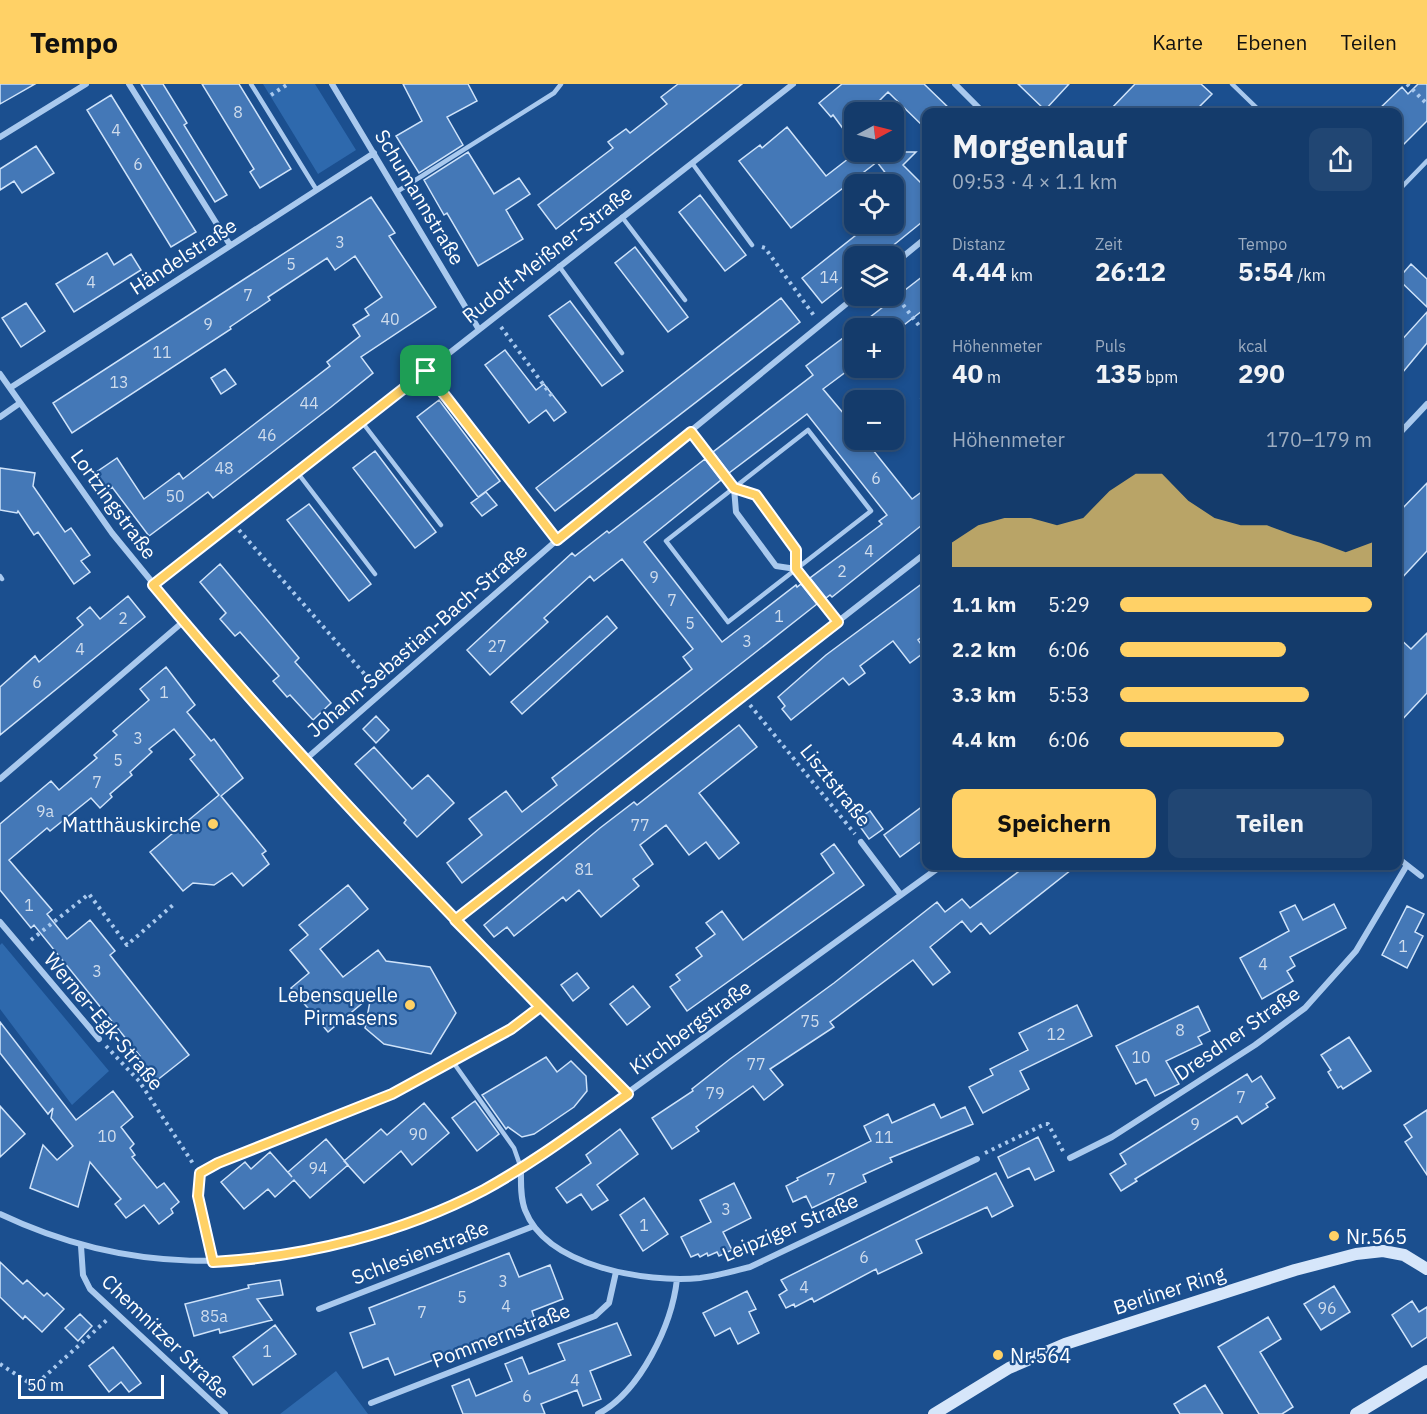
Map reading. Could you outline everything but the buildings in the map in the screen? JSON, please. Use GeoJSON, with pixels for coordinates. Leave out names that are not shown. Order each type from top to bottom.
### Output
{"type":"FeatureCollection","features":[{"type":"Feature","properties":{"kind":"street"},"geometry":{"type":"LineString","coordinates":[[0,137],[86,84]]}},
{"type":"Feature","properties":{"kind":"street"},"geometry":{"type":"LineString","coordinates":[[129,84],[230,245]]}},
{"type":"Feature","properties":{"kind":"street","name":"Schumannstraße"},"geometry":{"type":"LineString","coordinates":[[332,84],[478,328]]}},
{"type":"Feature","properties":{"kind":"street","name":"Rudolf-Meißner-Straße"},"geometry":{"type":"LineString","coordinates":[[153,585],[478,328],[793,84]]}},
{"type":"Feature","properties":{"kind":"street"},"geometry":{"type":"LineString","coordinates":[[955,84],[979,108]]}},
{"type":"Feature","properties":{"kind":"street","name":"Händelstraße"},"geometry":{"type":"LineString","coordinates":[[10,388],[374,153]]}},
{"type":"Feature","properties":{"kind":"street"},"geometry":{"type":"LineString","coordinates":[[904,256],[922,241]]}},
{"type":"Feature","properties":{"kind":"street","name":"Johann-Sebastian-Bach-Straße"},"geometry":{"type":"LineString","coordinates":[[306,759],[557,540],[844,306]]}},
{"type":"Feature","properties":{"kind":"street","name":"Lortzingstraße"},"geometry":{"type":"LineString","coordinates":[[0,374],[112,532],[183,621],[306,759],[455,920],[628,1094]]}},
{"type":"Feature","properties":{"kind":"street"},"geometry":{"type":"LineString","coordinates":[[0,417],[20,403]]}},
{"type":"Feature","properties":{"kind":"street"},"geometry":{"type":"LineString","coordinates":[[1402,431],[1427,404]]}},
{"type":"Feature","properties":{"kind":"street"},"geometry":{"type":"LineString","coordinates":[[691,432],[734,488],[736,512],[776,566],[796,569]]}},
{"type":"Feature","properties":{"kind":"street"},"geometry":{"type":"LineString","coordinates":[[734,488],[756,495],[796,550],[796,569],[838,622]]}},
{"type":"Feature","properties":{"kind":"street"},"geometry":{"type":"LineString","coordinates":[[455,920],[922,556]]}},
{"type":"Feature","properties":{"kind":"street"},"geometry":{"type":"LineString","coordinates":[[0,779],[183,621]]}},
{"type":"Feature","properties":{"kind":"street","name":"Lisztstraße"},"geometry":{"type":"LineString","coordinates":[[861,842],[901,895]]}},
{"type":"Feature","properties":{"kind":"street"},"geometry":{"type":"LineString","coordinates":[[1402,861],[1421,876]]}},
{"type":"Feature","properties":{"kind":"street","name":"Dresdner Straße"},"geometry":{"type":"LineString","coordinates":[[1070,1158],[1112,1137],[1255,1045],[1305,1008],[1356,951],[1407,865]]}},
{"type":"Feature","properties":{"kind":"street","name":"Kirchbergstraße"},"geometry":{"type":"LineString","coordinates":[[0,1214],[81,1246],[144,1257],[213,1262],[271,1257],[343,1243],[447,1207],[521,1168],[628,1094],[935,870]]}},
{"type":"Feature","properties":{"kind":"street","name":"Werner-Egk-Straße"},"geometry":{"type":"LineString","coordinates":[[0,922],[99,1038]]}},
{"type":"Feature","properties":{"kind":"street"},"geometry":{"type":"LineString","coordinates":[[213,1262],[198,1196],[200,1173],[218,1163],[381,1098],[453,1062],[511,1029],[540,1007]]}},
{"type":"Feature","properties":{"kind":"street","name":"Leipziger Straße"},"geometry":{"type":"LineString","coordinates":[[521,1168],[524,1208],[534,1226],[563,1252],[616,1272],[677,1279],[717,1276],[750,1267],[977,1159]]}},
{"type":"Feature","properties":{"kind":"street","name":"Schlesienstraße"},"geometry":{"type":"LineString","coordinates":[[319,1309],[534,1226]]}},
{"type":"Feature","properties":{"kind":"street","name":"Chemnitzer Straße"},"geometry":{"type":"LineString","coordinates":[[81,1246],[83,1275],[90,1289],[225,1414]]}},
{"type":"Feature","properties":{"kind":"street","name":"Berliner Ring"},"geometry":{"type":"LineString","coordinates":[[934,1414],[1009,1368],[1065,1344],[1295,1270],[1356,1254],[1383,1251],[1404,1255],[1427,1269]]}},
{"type":"Feature","properties":{"kind":"street","name":"Pommernstraße"},"geometry":{"type":"LineString","coordinates":[[371,1403],[595,1316],[609,1303],[616,1272]]}},
{"type":"Feature","properties":{"kind":"street"},"geometry":{"type":"LineString","coordinates":[[598,1414],[615,1404],[636,1382],[673,1306],[677,1279]]}},
{"type":"Feature","properties":{"kind":"street"},"geometry":{"type":"LineString","coordinates":[[1356,1414],[1427,1371]]}},
{"type":"Feature","properties":{"kind":"lane"},"geometry":{"type":"LineString","coordinates":[[251,84],[316,189]]}},
{"type":"Feature","properties":{"kind":"lane"},"geometry":{"type":"LineString","coordinates":[[398,191],[554,93],[561,84]]}},
{"type":"Feature","properties":{"kind":"lane"},"geometry":{"type":"LineString","coordinates":[[1232,84],[1257,108]]}},
{"type":"Feature","properties":{"kind":"lane"},"geometry":{"type":"LineString","coordinates":[[1402,187],[1427,160]]}},
{"type":"Feature","properties":{"kind":"lane"},"geometry":{"type":"LineString","coordinates":[[692,163],[752,245]]}},
{"type":"Feature","properties":{"kind":"lane"},"geometry":{"type":"LineString","coordinates":[[622,217],[685,300]]}},
{"type":"Feature","properties":{"kind":"lane"},"geometry":{"type":"LineString","coordinates":[[559,266],[622,353]]}},
{"type":"Feature","properties":{"kind":"lane"},"geometry":{"type":"LineString","coordinates":[[362,422],[441,525]]}},
{"type":"Feature","properties":{"kind":"lane"},"geometry":{"type":"LineString","coordinates":[[808,430],[871,511],[796,569],[728,622],[666,541],[808,430]]}},
{"type":"Feature","properties":{"kind":"lane"},"geometry":{"type":"LineString","coordinates":[[297,472],[375,574]]}},
{"type":"Feature","properties":{"kind":"lane"},"geometry":{"type":"LineString","coordinates":[[453,1062],[513,1148],[521,1168]]}},
{"type":"Feature","properties":{"kind":"path"},"geometry":{"type":"LineString","coordinates":[[261,101],[288,84]]}},
{"type":"Feature","properties":{"kind":"path"},"geometry":{"type":"LineString","coordinates":[[1407,84],[1427,104]]}},
{"type":"Feature","properties":{"kind":"path"},"geometry":{"type":"LineString","coordinates":[[752,245],[765,248],[821,325]]}},
{"type":"Feature","properties":{"kind":"path"},"geometry":{"type":"LineString","coordinates":[[904,306],[922,329]]}},
{"type":"Feature","properties":{"kind":"path"},"geometry":{"type":"LineString","coordinates":[[493,317],[554,399]]}},
{"type":"Feature","properties":{"kind":"path"},"geometry":{"type":"LineString","coordinates":[[426,371],[557,540]]}},
{"type":"Feature","properties":{"kind":"path"},"geometry":{"type":"LineString","coordinates":[[232,523],[382,693]]}},
{"type":"Feature","properties":{"kind":"path","name":"Lisztstraße"},"geometry":{"type":"LineString","coordinates":[[742,696],[861,842]]}},
{"type":"Feature","properties":{"kind":"path"},"geometry":{"type":"LineString","coordinates":[[21,948],[89,894],[127,945],[173,905]]}},
{"type":"Feature","properties":{"kind":"path","name":"Werner-Egk-Straße"},"geometry":{"type":"LineString","coordinates":[[99,1038],[138,1081],[200,1173]]}},
{"type":"Feature","properties":{"kind":"path"},"geometry":{"type":"LineString","coordinates":[[977,1159],[987,1151],[1045,1124],[1048,1124],[1065,1154],[1070,1158]]}},
{"type":"Feature","properties":{"kind":"path"},"geometry":{"type":"LineString","coordinates":[[0,1364],[34,1386],[115,1313]]}},
{"type":"Feature","properties":{"kind":"shaded area"},"geometry":{"type":"Polygon","coordinates":[[[263,84],[315,84],[356,150],[318,174],[263,84]]]}},
{"type":"Feature","properties":{"kind":"shaded area"},"geometry":{"type":"Polygon","coordinates":[[[2,943],[109,1071],[72,1105],[0,1009],[0,945],[2,943]]]}},
{"type":"Feature","properties":{"kind":"shaded area"},"geometry":{"type":"Polygon","coordinates":[[[336,1371],[368,1414],[280,1414],[336,1371]]]}},
{"type":"Feature","properties":{"kind":"place","name":"Matthäuskirche"},"geometry":{"type":"Point","coordinates":[213,824]}},
{"type":"Feature","properties":{"kind":"place","name":"Lebensquelle Pirmasens"},"geometry":{"type":"Point","coordinates":[410,1005]}},
{"type":"Feature","properties":{"kind":"place","name":"Nr.565"},"geometry":{"type":"Point","coordinates":[1334,1236]}},
{"type":"Feature","properties":{"kind":"place","name":"Nr.564"},"geometry":{"type":"Point","coordinates":[998,1355]}},
{"type":"Feature","properties":{"kind":"route"},"geometry":{"type":"LineString","coordinates":[[426,371],[153,585],[306,759],[455,920],[540,1007],[511,1029],[392,1094],[339,1117],[218,1163],[200,1173],[197,1182],[198,1196],[212,1247],[213,1262],[271,1257],[343,1243],[447,1207],[521,1168],[628,1094],[455,920],[838,622],[796,569],[796,550],[756,495],[734,488],[691,432],[557,540],[426,371]]}}]}
